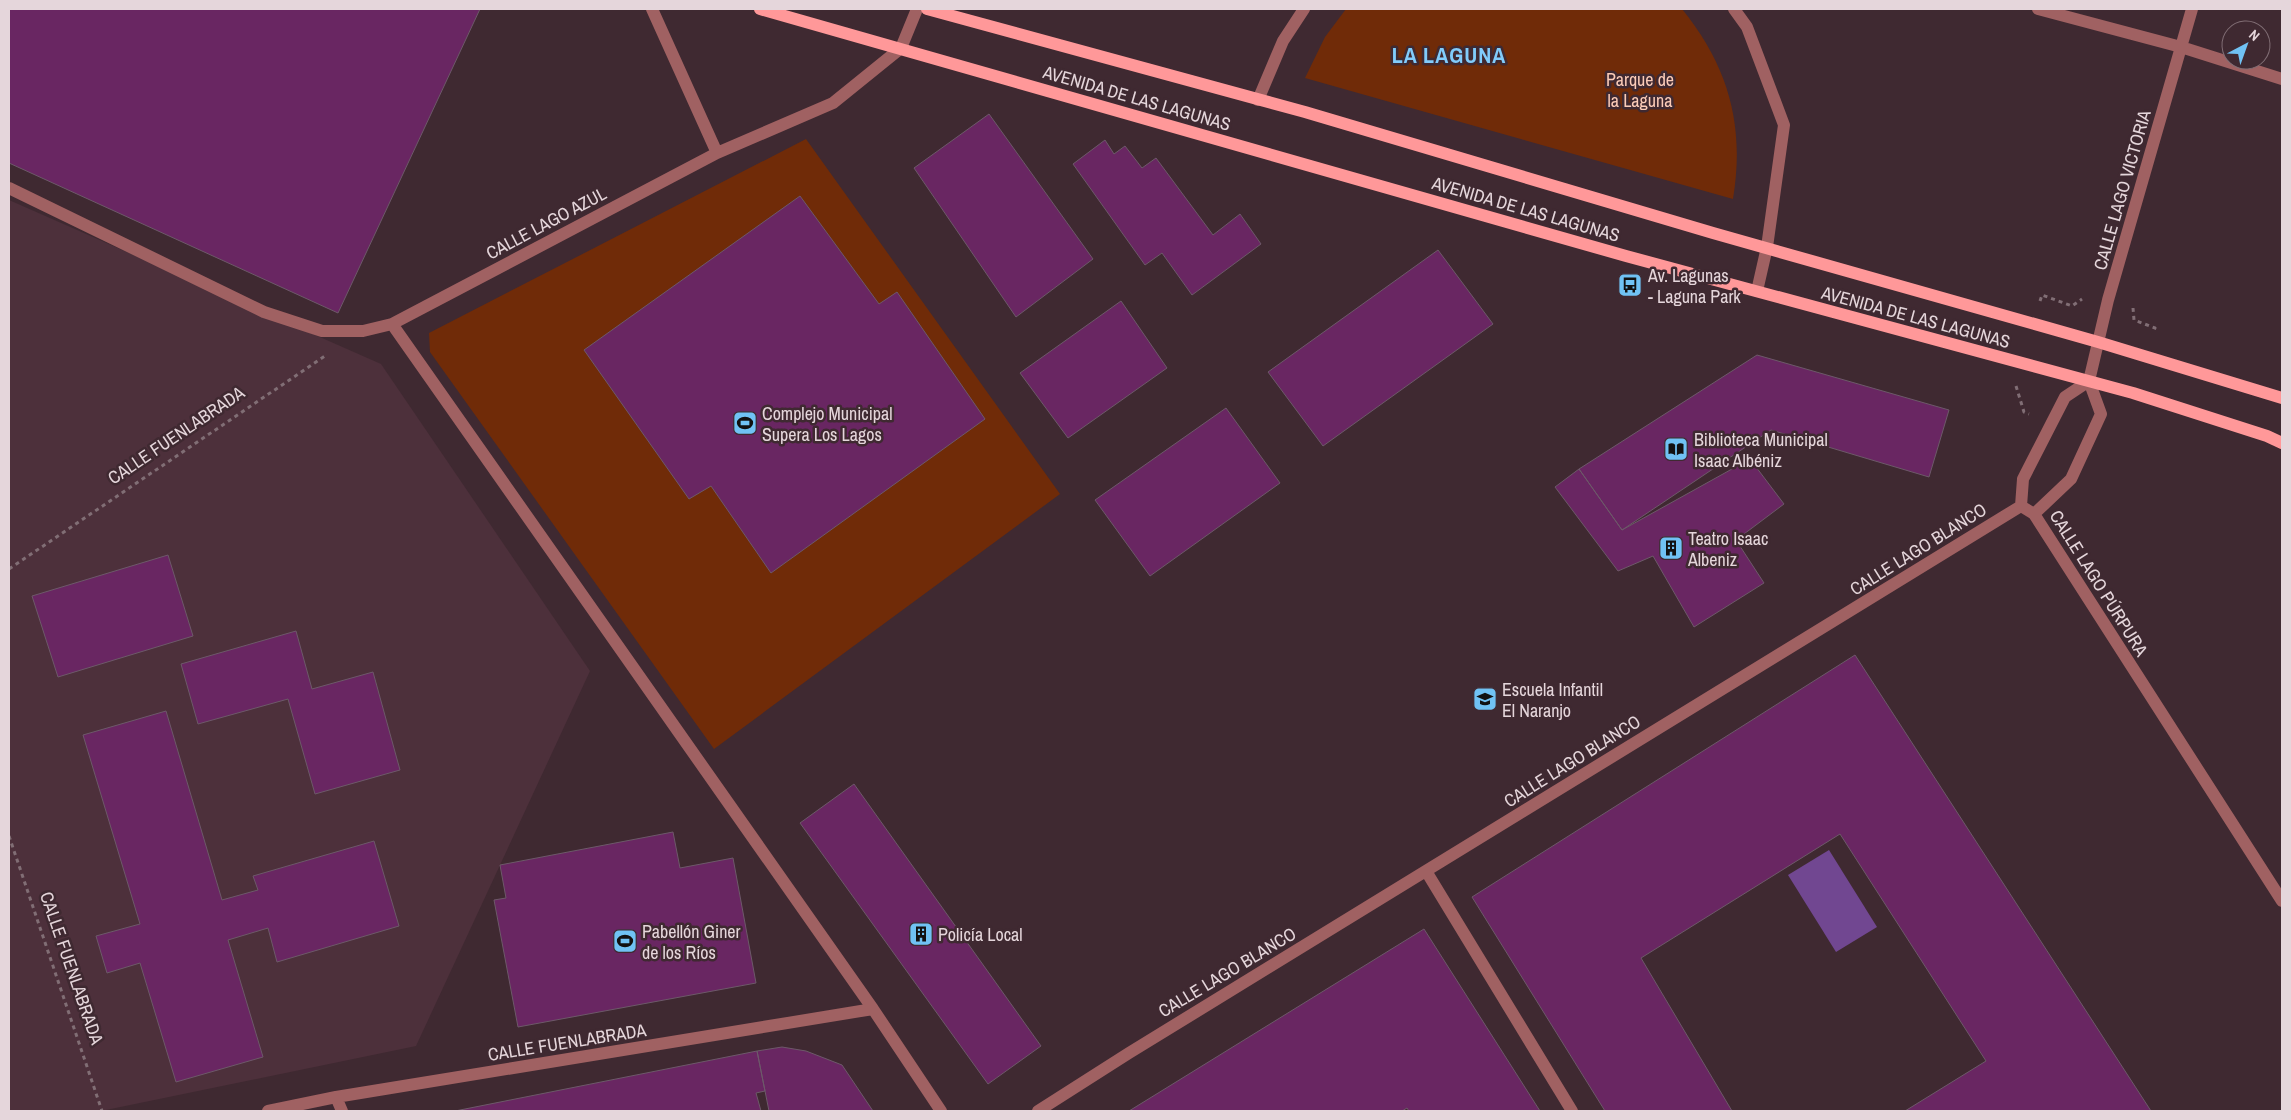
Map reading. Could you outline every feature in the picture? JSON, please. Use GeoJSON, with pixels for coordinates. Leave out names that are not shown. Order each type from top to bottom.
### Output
{"type":"FeatureCollection","features":[{"type":"Feature","properties":{"kind":"main road","name":"AVENIDA DE LAS LAGUNAS"},"geometry":{"type":"LineString","coordinates":[[760,9],[1757,291],[2088,381],[2231,424],[2282,443]]}},
{"type":"Feature","properties":{"kind":"main road","name":"AVENIDA DE LAS LAGUNAS"},"geometry":{"type":"LineString","coordinates":[[927,9],[1305,112],[1713,234],[2098,342],[2282,398]]}},
{"type":"Feature","properties":{"kind":"street"},"geometry":{"type":"LineString","coordinates":[[652,9],[717,153]]}},
{"type":"Feature","properties":{"kind":"street"},"geometry":{"type":"LineString","coordinates":[[901,48],[917,9]]}},
{"type":"Feature","properties":{"kind":"street"},"geometry":{"type":"LineString","coordinates":[[1258,100],[1283,41],[1304,9]]}},
{"type":"Feature","properties":{"kind":"street"},"geometry":{"type":"LineString","coordinates":[[1734,9],[1747,27],[1784,125],[1767,248],[1757,291]]}},
{"type":"Feature","properties":{"kind":"street"},"geometry":{"type":"LineString","coordinates":[[2038,9],[2181,47],[2282,79]]}},
{"type":"Feature","properties":{"kind":"street","name":"CALLE LAGO VICTORIA"},"geometry":{"type":"LineString","coordinates":[[2088,381],[2192,9]]}},
{"type":"Feature","properties":{"kind":"street","name":"CALLE LAGO AZUL"},"geometry":{"type":"LineString","coordinates":[[9,188],[264,312],[322,331],[363,330],[392,324],[717,153],[833,103],[901,48]]}},
{"type":"Feature","properties":{"kind":"street"},"geometry":{"type":"LineString","coordinates":[[392,324],[873,1009],[941,1111]]}},
{"type":"Feature","properties":{"kind":"street"},"geometry":{"type":"LineString","coordinates":[[2034,514],[2021,506],[2023,479],[2065,396],[2088,381]]}},
{"type":"Feature","properties":{"kind":"street","name":"CALLE LAGO PÚRPURA"},"geometry":{"type":"LineString","coordinates":[[2088,381],[2101,414],[2071,478],[2034,514],[2282,901]]}},
{"type":"Feature","properties":{"kind":"street","name":"CALLE LAGO BLANCO"},"geometry":{"type":"LineString","coordinates":[[1038,1111],[1128,1053],[2021,506]]}},
{"type":"Feature","properties":{"kind":"street"},"geometry":{"type":"LineString","coordinates":[[1426,872],[1572,1111]]}},
{"type":"Feature","properties":{"kind":"street","name":"CALLE FUENLABRADA"},"geometry":{"type":"LineString","coordinates":[[268,1111],[336,1097],[873,1009]]}},
{"type":"Feature","properties":{"kind":"street"},"geometry":{"type":"LineString","coordinates":[[336,1097],[342,1111]]}},
{"type":"Feature","properties":{"kind":"path","name":"CALLE FUENLABRADA"},"geometry":{"type":"LineString","coordinates":[[9,569],[363,330]]}},
{"type":"Feature","properties":{"kind":"path"},"geometry":{"type":"LineString","coordinates":[[2024,365],[2015,388],[2024,412],[2051,423]]}},
{"type":"Feature","properties":{"kind":"path","name":"CALLE FUENLABRADA"},"geometry":{"type":"LineString","coordinates":[[9,836],[102,1111]]}},
{"type":"Feature","properties":{"kind":"shaded area"},"geometry":{"type":"Polygon","coordinates":[[[9,200],[381,364],[590,671],[416,1046],[101,1111],[9,1111],[9,200]]]}},
{"type":"Feature","properties":{"kind":"shaded area"},"geometry":{"type":"Polygon","coordinates":[[[1829,850],[1877,927],[1836,952],[1788,875],[1829,850]]]}},
{"type":"Feature","properties":{"kind":"green space","name":"Parque de la Laguna"},"geometry":{"type":"Polygon","coordinates":[[[1346,9],[1682,9],[1711,53],[1722,75],[1730,98],[1735,122],[1737,147],[1733,199],[1305,78],[1325,37],[1346,9]]]}},
{"type":"Feature","properties":{"kind":"green space","name":"Complejo Municipal Supera Los Lagos"},"geometry":{"type":"Polygon","coordinates":[[[806,139],[1060,494],[714,749],[430,352],[429,333],[806,139]]]}},
{"type":"Feature","properties":{"kind":"building"},"geometry":{"type":"Polygon","coordinates":[[[9,9],[480,9],[338,313],[9,163],[9,9]]]}},
{"type":"Feature","properties":{"kind":"building"},"geometry":{"type":"Polygon","coordinates":[[[989,114],[1093,259],[1016,317],[914,168],[989,114]]]}},
{"type":"Feature","properties":{"kind":"building"},"geometry":{"type":"Polygon","coordinates":[[[1105,140],[1114,154],[1125,146],[1142,168],[1156,158],[1213,235],[1240,214],[1261,244],[1192,295],[1162,253],[1145,265],[1073,164],[1105,140]]]}},
{"type":"Feature","properties":{"kind":"building"},"geometry":{"type":"Polygon","coordinates":[[[800,196],[879,304],[897,292],[985,419],[771,573],[711,486],[689,499],[584,350],[800,196]]]}},
{"type":"Feature","properties":{"kind":"building"},"geometry":{"type":"Polygon","coordinates":[[[1438,250],[1493,324],[1323,446],[1268,372],[1438,250]]]}},
{"type":"Feature","properties":{"kind":"building"},"geometry":{"type":"Polygon","coordinates":[[[1121,301],[1167,368],[1068,438],[1020,373],[1121,301]]]}},
{"type":"Feature","properties":{"kind":"building","name":"Biblioteca Municipal Isaac Albéniz"},"geometry":{"type":"Polygon","coordinates":[[[1757,355],[1949,410],[1929,477],[1771,430],[1622,530],[1579,469],[1757,355]]]}},
{"type":"Feature","properties":{"kind":"building"},"geometry":{"type":"Polygon","coordinates":[[[1226,408],[1280,483],[1150,576],[1095,500],[1226,408]]]}},
{"type":"Feature","properties":{"kind":"building","name":"Teatro Isaac Albeniz"},"geometry":{"type":"Polygon","coordinates":[[[1750,459],[1784,504],[1736,540],[1764,583],[1694,627],[1653,556],[1618,571],[1555,487],[1579,469],[1622,530],[1750,459]]]}},
{"type":"Feature","properties":{"kind":"building"},"geometry":{"type":"Polygon","coordinates":[[[168,555],[193,636],[58,677],[32,596],[168,555]]]}},
{"type":"Feature","properties":{"kind":"building"},"geometry":{"type":"Polygon","coordinates":[[[296,631],[312,689],[373,672],[400,770],[315,794],[288,699],[198,724],[181,664],[296,631]]]}},
{"type":"Feature","properties":{"kind":"building"},"geometry":{"type":"Polygon","coordinates":[[[1855,655],[2151,1111],[1905,1111],[1986,1061],[1840,834],[1641,958],[1732,1111],[1605,1111],[1472,897],[1855,655]]]}},
{"type":"Feature","properties":{"kind":"building"},"geometry":{"type":"Polygon","coordinates":[[[166,711],[222,900],[258,890],[253,876],[374,841],[399,926],[277,962],[268,928],[228,940],[263,1057],[176,1082],[140,963],[107,973],[96,936],[140,924],[83,735],[166,711]]]}},
{"type":"Feature","properties":{"kind":"building","name":"Policía Local"},"geometry":{"type":"Polygon","coordinates":[[[854,784],[1041,1046],[988,1084],[800,823],[854,784]]]}},
{"type":"Feature","properties":{"kind":"building","name":"Pabellón Giner de los Ríos"},"geometry":{"type":"Polygon","coordinates":[[[673,832],[680,868],[733,858],[756,983],[518,1027],[494,900],[506,898],[500,865],[673,832]]]}},
{"type":"Feature","properties":{"kind":"building"},"geometry":{"type":"Polygon","coordinates":[[[1424,929],[1540,1111],[1409,1111],[1407,1108],[1402,1111],[1129,1111],[1424,929]]]}},
{"type":"Feature","properties":{"kind":"building"},"geometry":{"type":"Polygon","coordinates":[[[782,1047],[806,1051],[842,1065],[873,1111],[769,1111],[757,1051],[782,1047]]]}},
{"type":"Feature","properties":{"kind":"building"},"geometry":{"type":"Polygon","coordinates":[[[757,1051],[765,1091],[756,1093],[761,1111],[455,1111],[757,1051]]]}},
{"type":"Feature","properties":{"kind":"place","name":"Av. Lagunas - Laguna Park"},"geometry":{"type":"Point","coordinates":[1630,285]}},
{"type":"Feature","properties":{"kind":"place","name":"Complejo Municipal Supera Los Lagos"},"geometry":{"type":"Point","coordinates":[745,423]}},
{"type":"Feature","properties":{"kind":"place","name":"Biblioteca Municipal Isaac Albéniz"},"geometry":{"type":"Point","coordinates":[1676,449]}},
{"type":"Feature","properties":{"kind":"place","name":"Teatro Isaac Albeniz"},"geometry":{"type":"Point","coordinates":[1671,548]}},
{"type":"Feature","properties":{"kind":"place","name":"Escuela Infantil El Naranjo"},"geometry":{"type":"Point","coordinates":[1485,699]}},
{"type":"Feature","properties":{"kind":"place","name":"Policía Local"},"geometry":{"type":"Point","coordinates":[921,934]}},
{"type":"Feature","properties":{"kind":"place","name":"Pabellón Giner de los Ríos"},"geometry":{"type":"Point","coordinates":[625,941]}},
{"type":"Feature","properties":{"kind":"district","name":"LA LAGUNA"},"geometry":{"type":"Point","coordinates":[1449,55]}}]}
